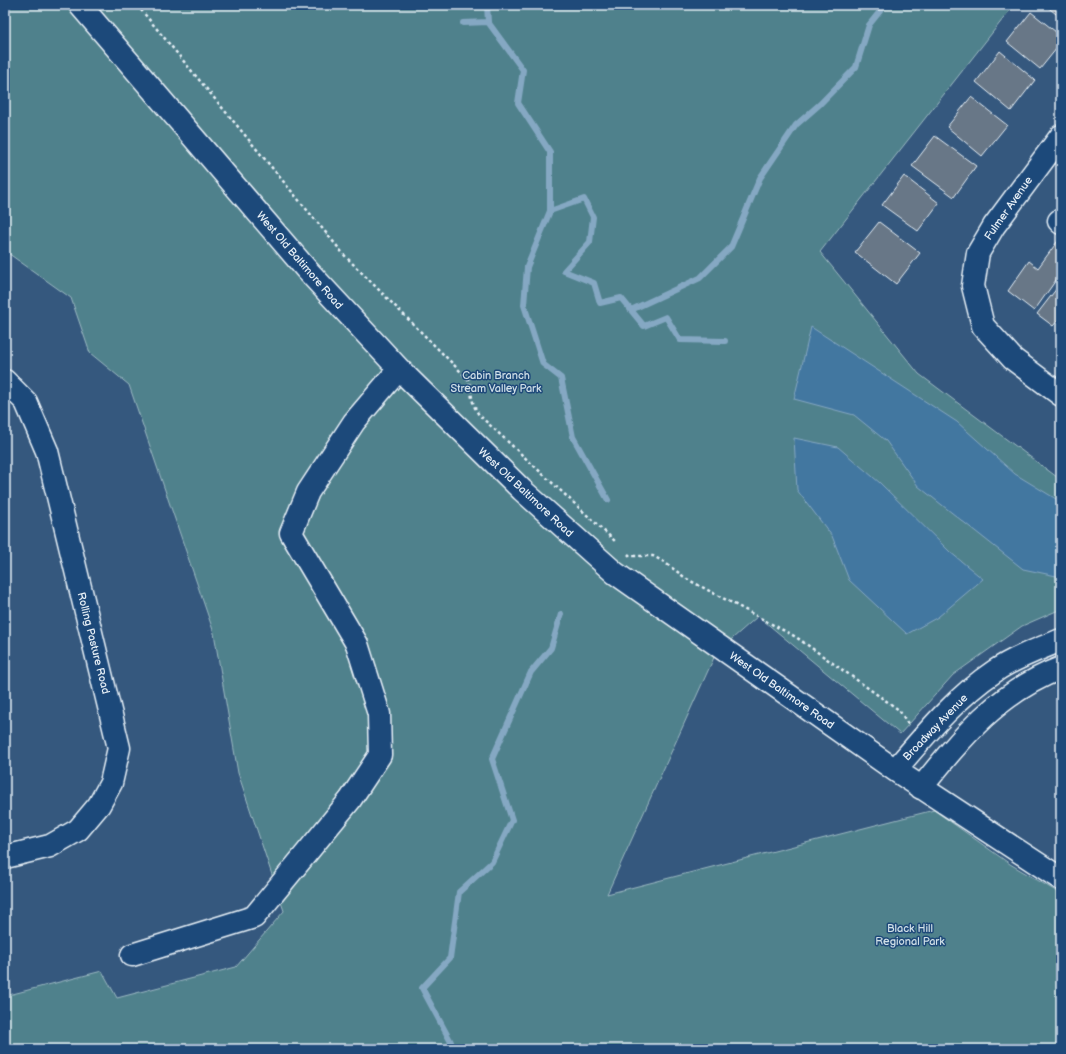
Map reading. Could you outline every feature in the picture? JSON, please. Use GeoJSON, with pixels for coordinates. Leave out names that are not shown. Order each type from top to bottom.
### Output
{"type":"FeatureCollection","features":[{"type":"Feature","properties":{"kind":"street","name":"West Old Baltimore Road"},"geometry":{"type":"LineString","coordinates":[[80,5],[307,270],[399,369],[522,490],[615,573],[894,770],[1061,879]]}},
{"type":"Feature","properties":{"kind":"street","name":"Fulmer Avenue"},"geometry":{"type":"LineString","coordinates":[[1061,136],[994,226],[978,253],[973,286],[983,326],[1013,359],[1061,395]]}},
{"type":"Feature","properties":{"kind":"street"},"geometry":{"type":"LineString","coordinates":[[132,955],[254,917],[350,800],[380,755],[379,714],[357,644],[291,533],[308,492],[354,422],[399,369]]}},
{"type":"Feature","properties":{"kind":"street","name":"Rolling Pasture Road"},"geometry":{"type":"LineString","coordinates":[[5,381],[26,402],[47,451],[119,748],[111,783],[98,805],[78,830],[50,846],[5,857]]}},
{"type":"Feature","properties":{"kind":"street","name":"Broadway Avenue"},"geometry":{"type":"LineString","coordinates":[[894,770],[956,704],[995,671],[1036,650],[1061,640]]}},
{"type":"Feature","properties":{"kind":"street"},"geometry":{"type":"LineString","coordinates":[[921,788],[971,727],[998,703],[1021,687],[1061,668]]}},
{"type":"Feature","properties":{"kind":"path"},"geometry":{"type":"LineString","coordinates":[[137,5],[346,257],[468,379],[472,391],[472,404],[479,415],[618,545]]}},
{"type":"Feature","properties":{"kind":"path"},"geometry":{"type":"LineString","coordinates":[[624,550],[630,556],[653,556],[687,579],[796,637],[899,710],[910,726]]}},
{"type":"Feature","properties":{"kind":"green space","name":"Cabin Branch Stream Valley Park"},"geometry":{"type":"Polygon","coordinates":[[[5,5],[1014,5],[820,252],[919,374],[1061,480],[1061,609],[1022,626],[953,675],[900,734],[758,616],[716,653],[607,894],[934,810],[1010,864],[1061,894],[1061,1049],[5,1049],[5,996],[102,971],[117,998],[236,967],[284,911],[238,773],[214,633],[129,385],[90,353],[71,298],[5,251],[5,5]]]}},
{"type":"Feature","properties":{"kind":"water"},"geometry":{"type":"Polygon","coordinates":[[[811,327],[957,422],[1015,474],[1061,502],[1061,577],[1023,569],[918,486],[886,441],[854,415],[794,399],[811,327]]]}},
{"type":"Feature","properties":{"kind":"water"},"geometry":{"type":"Polygon","coordinates":[[[794,438],[838,447],[880,483],[950,552],[983,579],[938,617],[907,634],[849,580],[832,536],[797,490],[794,438]]]}},
{"type":"Feature","properties":{"kind":"building"},"geometry":{"type":"Polygon","coordinates":[[[1045,5],[1061,5],[1061,18],[1045,5]]]}},
{"type":"Feature","properties":{"kind":"building"},"geometry":{"type":"Polygon","coordinates":[[[1031,12],[1061,36],[1061,43],[1040,69],[1007,42],[1031,12]]]}},
{"type":"Feature","properties":{"kind":"building"},"geometry":{"type":"Polygon","coordinates":[[[1000,51],[1035,80],[1011,111],[976,82],[1000,51]]]}},
{"type":"Feature","properties":{"kind":"building"},"geometry":{"type":"Polygon","coordinates":[[[971,97],[1007,125],[982,156],[947,127],[971,97]]]}},
{"type":"Feature","properties":{"kind":"building"},"geometry":{"type":"Polygon","coordinates":[[[935,136],[976,166],[954,197],[912,166],[935,136]]]}},
{"type":"Feature","properties":{"kind":"building"},"geometry":{"type":"Polygon","coordinates":[[[904,176],[939,203],[918,231],[882,205],[904,176]]]}},
{"type":"Feature","properties":{"kind":"building"},"geometry":{"type":"Polygon","coordinates":[[[879,222],[920,253],[896,284],[855,252],[879,222]]]}},
{"type":"Feature","properties":{"kind":"building"},"geometry":{"type":"Polygon","coordinates":[[[1060,238],[1061,273],[1034,311],[1008,291],[1029,261],[1038,268],[1060,238]]]}},
{"type":"Feature","properties":{"kind":"building"},"geometry":{"type":"Polygon","coordinates":[[[1061,283],[1061,317],[1053,326],[1037,314],[1061,283]]]}},
{"type":"Feature","properties":{"kind":"waterway"},"geometry":{"type":"LineString","coordinates":[[487,5],[488,22],[523,70],[518,103],[550,152],[550,211],[527,267],[524,305],[543,364],[561,378],[573,437],[608,500]]}},
{"type":"Feature","properties":{"kind":"waterway"},"geometry":{"type":"LineString","coordinates":[[631,310],[700,278],[731,247],[760,178],[796,125],[820,104],[856,67],[869,25],[885,5]]}},
{"type":"Feature","properties":{"kind":"waterway"},"geometry":{"type":"LineString","coordinates":[[463,23],[488,22]]}},
{"type":"Feature","properties":{"kind":"waterway"},"geometry":{"type":"LineString","coordinates":[[550,211],[584,199],[593,217],[590,242],[564,271],[594,283],[600,303],[621,298],[644,326],[666,317],[680,340],[725,341]]}},
{"type":"Feature","properties":{"kind":"waterway"},"geometry":{"type":"LineString","coordinates":[[449,1049],[451,1042],[422,988],[450,958],[459,892],[492,862],[512,820],[492,759],[531,672],[551,648],[561,614]]}},
{"type":"Feature","properties":{"kind":"park label","name":"Black Hill Regional Park"},"geometry":{"type":"Point","coordinates":[910,934]}}]}
